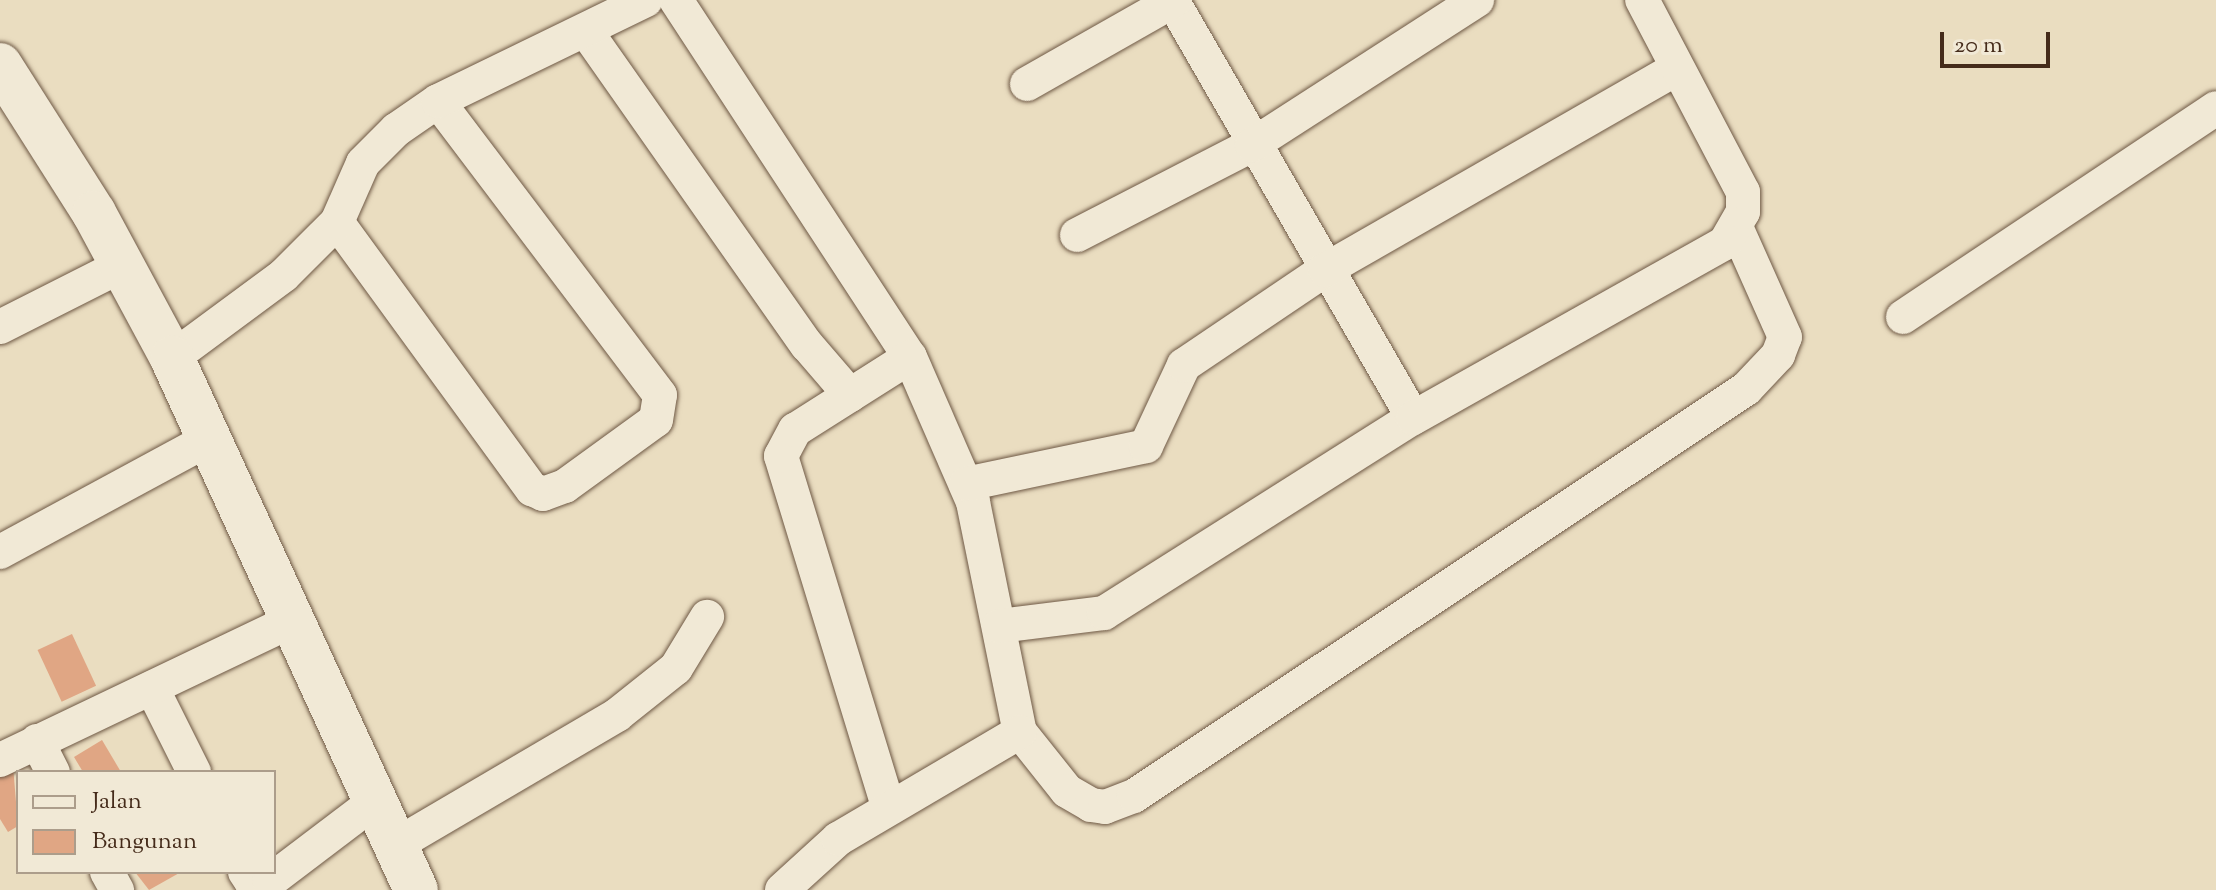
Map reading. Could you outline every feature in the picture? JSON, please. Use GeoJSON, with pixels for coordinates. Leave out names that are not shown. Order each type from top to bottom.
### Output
{"type":"FeatureCollection","features":[{"type":"Feature","properties":{"kind":"street"},"geometry":{"type":"LineString","coordinates":[[172,358],[284,275],[337,222],[369,156],[438,101],[646,0]]}},
{"type":"Feature","properties":{"kind":"street"},"geometry":{"type":"LineString","coordinates":[[676,0],[910,357],[966,484],[1020,732],[1067,791],[1091,805],[1115,805],[1746,389],[1778,355],[1785,337],[1736,227]]}},
{"type":"Feature","properties":{"kind":"street"},"geometry":{"type":"LineString","coordinates":[[1027,84],[1174,0],[1252,145],[1413,418]]}},
{"type":"Feature","properties":{"kind":"street"},"geometry":{"type":"LineString","coordinates":[[1077,235],[1252,145],[1477,0]]}},
{"type":"Feature","properties":{"kind":"street"},"geometry":{"type":"LineString","coordinates":[[999,626],[1104,613],[1413,418],[1714,251],[1736,227],[1743,192],[1642,0]]}},
{"type":"Feature","properties":{"kind":"street"},"geometry":{"type":"LineString","coordinates":[[586,31],[807,345],[850,395]]}},
{"type":"Feature","properties":{"kind":"street"},"geometry":{"type":"LineString","coordinates":[[966,484],[1146,446],[1163,422],[1176,373],[1325,270],[1676,69]]}},
{"type":"Feature","properties":{"kind":"street"},"geometry":{"type":"LineString","coordinates":[[8,92],[123,265],[172,358],[292,621],[399,843],[416,890]]}},
{"type":"Feature","properties":{"kind":"street"},"geometry":{"type":"LineString","coordinates":[[337,222],[532,489],[543,494],[565,486],[656,420],[660,395],[438,101]]}},
{"type":"Feature","properties":{"kind":"street"},"geometry":{"type":"LineString","coordinates":[[1903,317],[2216,108]]}},
{"type":"Feature","properties":{"kind":"street"},"geometry":{"type":"LineString","coordinates":[[0,327],[123,265]]}},
{"type":"Feature","properties":{"kind":"street"},"geometry":{"type":"LineString","coordinates":[[888,806],[817,561],[783,474],[785,440],[910,357]]}},
{"type":"Feature","properties":{"kind":"street"},"geometry":{"type":"LineString","coordinates":[[0,552],[209,439]]}},
{"type":"Feature","properties":{"kind":"street"},"geometry":{"type":"LineString","coordinates":[[399,843],[617,715],[676,668],[707,617]]}},
{"type":"Feature","properties":{"kind":"street"},"geometry":{"type":"LineString","coordinates":[[0,760],[292,621]]}},
{"type":"Feature","properties":{"kind":"street"},"geometry":{"type":"LineString","coordinates":[[152,688],[193,770]]}},
{"type":"Feature","properties":{"kind":"street"},"geometry":{"type":"LineString","coordinates":[[782,890],[838,839],[888,806],[1020,732]]}},
{"type":"Feature","properties":{"kind":"street"},"geometry":{"type":"LineString","coordinates":[[37,741],[52,770]]}},
{"type":"Feature","properties":{"kind":"street"},"geometry":{"type":"LineString","coordinates":[[246,874],[251,881],[270,881],[378,799]]}},
{"type":"Feature","properties":{"kind":"building"},"geometry":{"type":"Polygon","coordinates":[[[72,634],[96,686],[62,702],[38,650],[72,634]]]}},
{"type":"Feature","properties":{"kind":"building"},"geometry":{"type":"Polygon","coordinates":[[[102,740],[120,770],[82,770],[74,757],[102,740]]]}},
{"type":"Feature","properties":{"kind":"building"},"geometry":{"type":"Polygon","coordinates":[[[13,766],[16,827],[8,832],[0,819],[0,774],[13,766]]]}},
{"type":"Feature","properties":{"kind":"building"},"geometry":{"type":"Polygon","coordinates":[[[137,874],[177,874],[149,890],[137,874]]]}}]}
